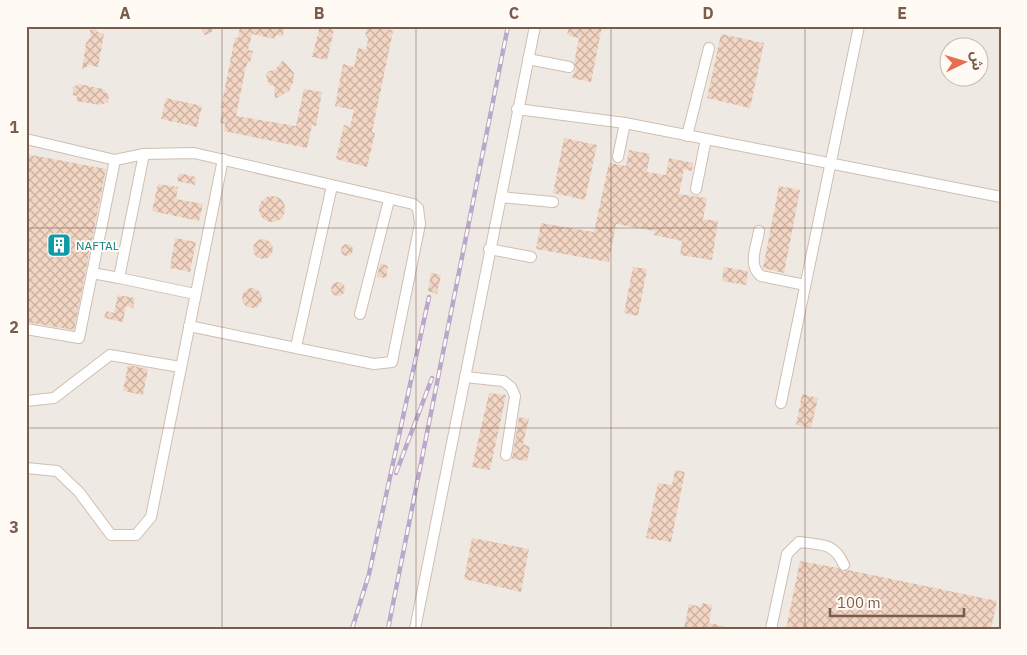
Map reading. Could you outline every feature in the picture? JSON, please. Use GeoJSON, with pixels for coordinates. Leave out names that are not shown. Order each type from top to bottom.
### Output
{"type":"FeatureCollection","features":[{"type":"Feature","properties":{"kind":"street"},"geometry":{"type":"LineString","coordinates":[[415,629],[466,377],[489,249],[535,26]]}},
{"type":"Feature","properties":{"kind":"street"},"geometry":{"type":"LineString","coordinates":[[781,403],[859,26]]}},
{"type":"Feature","properties":{"kind":"street"},"geometry":{"type":"LineString","coordinates":[[687,136],[709,48]]}},
{"type":"Feature","properties":{"kind":"street"},"geometry":{"type":"LineString","coordinates":[[528,58],[569,67]]}},
{"type":"Feature","properties":{"kind":"street"},"geometry":{"type":"LineString","coordinates":[[517,109],[624,123],[1001,197]]}},
{"type":"Feature","properties":{"kind":"street"},"geometry":{"type":"LineString","coordinates":[[618,157],[624,123]]}},
{"type":"Feature","properties":{"kind":"street"},"geometry":{"type":"LineString","coordinates":[[26,139],[115,160],[144,154],[194,153],[389,200],[413,204],[418,208],[420,224],[392,362],[374,364],[189,326]]}},
{"type":"Feature","properties":{"kind":"street"},"geometry":{"type":"LineString","coordinates":[[696,189],[706,139]]}},
{"type":"Feature","properties":{"kind":"street"},"geometry":{"type":"LineString","coordinates":[[119,278],[144,154]]}},
{"type":"Feature","properties":{"kind":"street"},"geometry":{"type":"LineString","coordinates":[[26,329],[79,338],[115,160]]}},
{"type":"Feature","properties":{"kind":"street"},"geometry":{"type":"LineString","coordinates":[[26,468],[57,471],[79,492],[111,535],[136,536],[151,517],[223,160]]}},
{"type":"Feature","properties":{"kind":"street"},"geometry":{"type":"LineString","coordinates":[[296,347],[332,186]]}},
{"type":"Feature","properties":{"kind":"street"},"geometry":{"type":"LineString","coordinates":[[501,197],[552,202]]}},
{"type":"Feature","properties":{"kind":"street"},"geometry":{"type":"LineString","coordinates":[[360,314],[389,200]]}},
{"type":"Feature","properties":{"kind":"street"},"geometry":{"type":"LineString","coordinates":[[759,231],[753,265],[755,272],[761,276],[805,285]]}},
{"type":"Feature","properties":{"kind":"street"},"geometry":{"type":"LineString","coordinates":[[489,249],[531,256]]}},
{"type":"Feature","properties":{"kind":"street"},"geometry":{"type":"LineString","coordinates":[[92,274],[195,294]]}},
{"type":"Feature","properties":{"kind":"street"},"geometry":{"type":"LineString","coordinates":[[26,401],[54,398],[110,354],[180,367]]}},
{"type":"Feature","properties":{"kind":"street"},"geometry":{"type":"LineString","coordinates":[[466,377],[503,381],[511,386],[515,396],[506,454]]}},
{"type":"Feature","properties":{"kind":"street"},"geometry":{"type":"LineString","coordinates":[[771,629],[787,554],[792,547],[799,542],[828,546],[839,552],[844,564]]}},
{"type":"Feature","properties":{"kind":"shaded area"},"geometry":{"type":"Polygon","coordinates":[[[26,26],[1001,26],[1001,629],[26,629],[26,26]]]}},
{"type":"Feature","properties":{"kind":"building"},"geometry":{"type":"Polygon","coordinates":[[[199,26],[216,26],[210,34],[205,35],[199,26]]]}},
{"type":"Feature","properties":{"kind":"building"},"geometry":{"type":"Polygon","coordinates":[[[240,26],[284,28],[283,36],[276,35],[275,39],[252,34],[248,50],[253,51],[245,71],[236,116],[296,126],[304,89],[322,92],[316,126],[312,125],[307,148],[224,131],[225,124],[220,123],[223,108],[221,108],[235,37],[238,38],[240,26]]]}},
{"type":"Feature","properties":{"kind":"building"},"geometry":{"type":"Polygon","coordinates":[[[320,26],[331,26],[330,29],[334,30],[327,60],[312,57],[320,26]]]}},
{"type":"Feature","properties":{"kind":"building"},"geometry":{"type":"Polygon","coordinates":[[[370,26],[380,26],[393,31],[372,132],[375,133],[367,167],[336,159],[344,125],[350,127],[354,110],[335,106],[343,64],[354,67],[358,48],[366,50],[368,39],[365,33],[370,26]]]}},
{"type":"Feature","properties":{"kind":"building"},"geometry":{"type":"Polygon","coordinates":[[[569,26],[602,26],[591,82],[572,78],[576,68],[574,63],[579,38],[567,35],[569,26]]]}},
{"type":"Feature","properties":{"kind":"building"},"geometry":{"type":"Polygon","coordinates":[[[95,28],[98,32],[104,34],[98,67],[89,65],[82,70],[86,43],[91,37],[90,30],[95,28]]]}},
{"type":"Feature","properties":{"kind":"building"},"geometry":{"type":"Polygon","coordinates":[[[721,34],[764,43],[750,108],[707,98],[721,34]]]}},
{"type":"Feature","properties":{"kind":"building"},"geometry":{"type":"Polygon","coordinates":[[[283,60],[294,73],[293,83],[289,91],[275,99],[274,86],[269,85],[266,75],[269,71],[275,70],[283,60]]]}},
{"type":"Feature","properties":{"kind":"building"},"geometry":{"type":"Polygon","coordinates":[[[79,84],[103,89],[109,95],[108,102],[100,105],[76,101],[77,96],[73,95],[73,87],[79,84]]]}},
{"type":"Feature","properties":{"kind":"building"},"geometry":{"type":"Polygon","coordinates":[[[166,98],[202,106],[197,127],[161,119],[166,98]]]}},
{"type":"Feature","properties":{"kind":"building"},"geometry":{"type":"Polygon","coordinates":[[[564,138],[597,145],[585,200],[553,193],[564,138]]]}},
{"type":"Feature","properties":{"kind":"building"},"geometry":{"type":"Polygon","coordinates":[[[629,150],[650,154],[647,172],[666,175],[669,158],[693,163],[692,171],[684,169],[679,194],[707,198],[703,219],[718,221],[712,260],[680,255],[682,241],[654,235],[655,231],[616,224],[609,262],[536,249],[541,223],[594,232],[609,163],[626,166],[629,150]]]}},
{"type":"Feature","properties":{"kind":"building","name":"NAFTAL"},"geometry":{"type":"Polygon","coordinates":[[[26,154],[106,169],[74,330],[26,322],[26,154]]]}},
{"type":"Feature","properties":{"kind":"building"},"geometry":{"type":"Polygon","coordinates":[[[179,173],[196,177],[195,185],[177,181],[179,173]]]}},
{"type":"Feature","properties":{"kind":"building"},"geometry":{"type":"Polygon","coordinates":[[[158,184],[178,187],[176,199],[203,204],[199,221],[152,211],[158,184]]]}},
{"type":"Feature","properties":{"kind":"building"},"geometry":{"type":"Polygon","coordinates":[[[779,186],[800,190],[784,273],[763,268],[779,186]]]}},
{"type":"Feature","properties":{"kind":"building"},"geometry":{"type":"Polygon","coordinates":[[[272,196],[281,200],[285,209],[281,218],[272,222],[263,218],[259,209],[263,200],[272,196]]]}},
{"type":"Feature","properties":{"kind":"building"},"geometry":{"type":"Polygon","coordinates":[[[175,238],[196,242],[190,272],[170,268],[175,238]]]}},
{"type":"Feature","properties":{"kind":"building"},"geometry":{"type":"Polygon","coordinates":[[[259,239],[267,239],[273,245],[273,253],[267,259],[259,259],[253,253],[253,245],[259,239]]]}},
{"type":"Feature","properties":{"kind":"building"},"geometry":{"type":"Polygon","coordinates":[[[349,244],[352,245],[352,255],[345,256],[342,255],[341,248],[342,245],[349,244]]]}},
{"type":"Feature","properties":{"kind":"building"},"geometry":{"type":"Polygon","coordinates":[[[380,263],[388,266],[386,278],[377,277],[380,263]]]}},
{"type":"Feature","properties":{"kind":"building"},"geometry":{"type":"Polygon","coordinates":[[[633,267],[647,269],[638,316],[624,313],[633,267]]]}},
{"type":"Feature","properties":{"kind":"building"},"geometry":{"type":"Polygon","coordinates":[[[724,267],[748,271],[746,285],[722,281],[724,267]]]}},
{"type":"Feature","properties":{"kind":"building"},"geometry":{"type":"Polygon","coordinates":[[[431,273],[441,275],[437,294],[428,291],[431,273]]]}},
{"type":"Feature","properties":{"kind":"building"},"geometry":{"type":"Polygon","coordinates":[[[338,282],[343,284],[345,289],[343,294],[338,296],[333,294],[331,289],[333,284],[338,282]]]}},
{"type":"Feature","properties":{"kind":"building"},"geometry":{"type":"Polygon","coordinates":[[[252,288],[259,291],[262,298],[259,305],[252,308],[245,305],[242,298],[245,291],[252,288]]]}},
{"type":"Feature","properties":{"kind":"building"},"geometry":{"type":"Polygon","coordinates":[[[118,295],[135,298],[133,308],[126,306],[123,322],[104,318],[106,311],[114,313],[118,295]]]}},
{"type":"Feature","properties":{"kind":"building"},"geometry":{"type":"Polygon","coordinates":[[[128,365],[148,369],[143,395],[123,391],[128,365]]]}},
{"type":"Feature","properties":{"kind":"building"},"geometry":{"type":"Polygon","coordinates":[[[489,393],[506,395],[490,470],[472,467],[489,393]]]}},
{"type":"Feature","properties":{"kind":"building"},"geometry":{"type":"Polygon","coordinates":[[[802,394],[818,398],[811,428],[796,425],[802,394]]]}},
{"type":"Feature","properties":{"kind":"building"},"geometry":{"type":"Polygon","coordinates":[[[519,417],[529,419],[523,444],[530,447],[527,461],[512,459],[519,417]]]}},
{"type":"Feature","properties":{"kind":"building"},"geometry":{"type":"Polygon","coordinates":[[[675,470],[685,472],[671,542],[646,538],[658,483],[672,485],[675,470]]]}},
{"type":"Feature","properties":{"kind":"building"},"geometry":{"type":"Polygon","coordinates":[[[472,538],[529,549],[521,592],[464,579],[472,538]]]}},
{"type":"Feature","properties":{"kind":"building"},"geometry":{"type":"Polygon","coordinates":[[[800,561],[838,568],[843,572],[848,570],[997,601],[991,629],[786,629],[800,561]]]}},
{"type":"Feature","properties":{"kind":"building"},"geometry":{"type":"Polygon","coordinates":[[[702,603],[712,605],[709,623],[723,626],[722,629],[684,629],[689,604],[701,607],[702,603]]]}},
{"type":"Feature","properties":{"kind":"railway"},"geometry":{"type":"LineString","coordinates":[[388,629],[508,26]]}},
{"type":"Feature","properties":{"kind":"railway"},"geometry":{"type":"LineString","coordinates":[[352,629],[369,574],[429,297]]}},
{"type":"Feature","properties":{"kind":"railway"},"geometry":{"type":"LineString","coordinates":[[396,473],[432,378]]}},
{"type":"Feature","properties":{"kind":"place","name":"NAFTAL"},"geometry":{"type":"Point","coordinates":[59,245]}}]}
